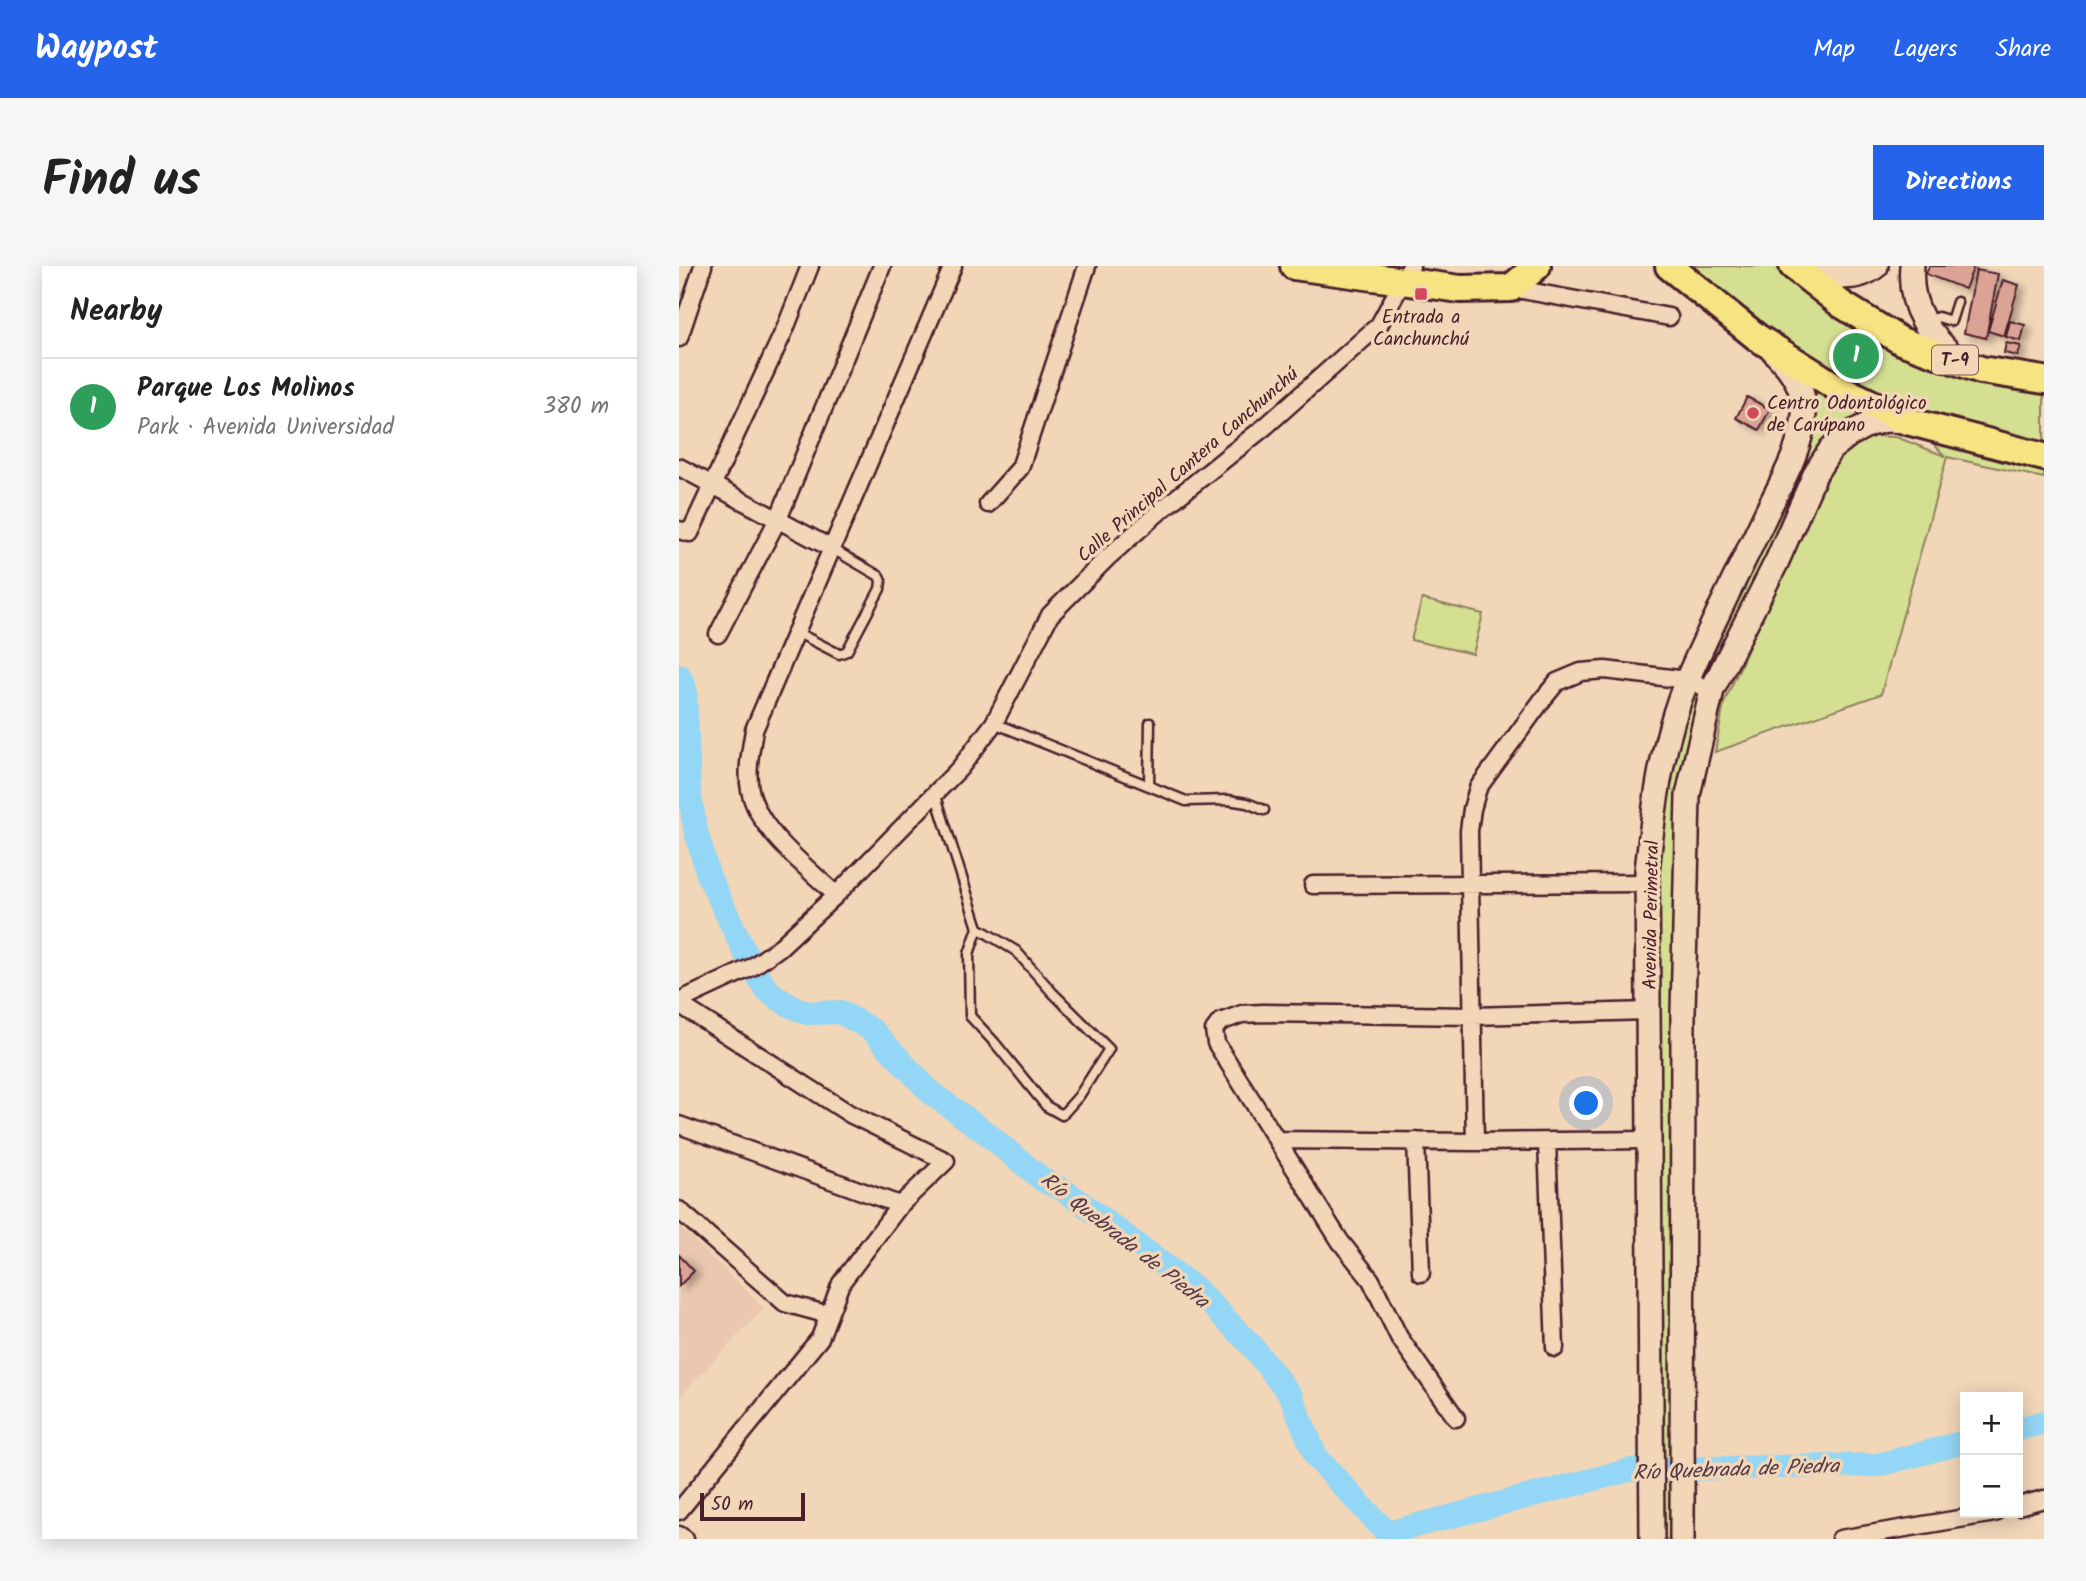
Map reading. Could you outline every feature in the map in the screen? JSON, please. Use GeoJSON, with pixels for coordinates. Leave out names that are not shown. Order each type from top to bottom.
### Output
{"type":"FeatureCollection","features":[{"type":"Feature","properties":{"kind":"highway"},"geometry":{"type":"LineString","coordinates":[[1294,266],[1408,273],[1460,289],[1511,288],[1537,266]]}},
{"type":"Feature","properties":{"kind":"highway"},"geometry":{"type":"LineString","coordinates":[[1669,266],[1758,338],[1833,385],[1907,421],[2044,457]]}},
{"type":"Feature","properties":{"kind":"highway","name":"T-9"},"geometry":{"type":"LineString","coordinates":[[1793,266],[1841,304],[1901,341],[1982,370],[2044,380]]}},
{"type":"Feature","properties":{"kind":"main road"},"geometry":{"type":"LineString","coordinates":[[1802,266],[1840,277],[1865,274],[1876,266]]}},
{"type":"Feature","properties":{"kind":"main road"},"geometry":{"type":"LineString","coordinates":[[1912,266],[1913,298],[1923,322],[1941,345],[1959,361]]}},
{"type":"Feature","properties":{"kind":"main road","name":"Avenida Perimetral"},"geometry":{"type":"LineString","coordinates":[[1652,1539],[1647,883],[1653,816],[1663,758],[1687,680],[1794,456],[1804,414],[1800,388],[1789,366],[1758,338]]}},
{"type":"Feature","properties":{"kind":"main road","name":"Avenida Perimetral"},"geometry":{"type":"LineString","coordinates":[[1682,1539],[1682,1133],[1688,795],[1712,690],[1777,561],[1816,472],[1831,449],[1850,434],[1869,424],[1907,421]]}},
{"type":"Feature","properties":{"kind":"main road"},"geometry":{"type":"LineString","coordinates":[[1649,1137],[1682,1133]]}},
{"type":"Feature","properties":{"kind":"street"},"geometry":{"type":"LineString","coordinates":[[679,338],[703,266]]}},
{"type":"Feature","properties":{"kind":"street"},"geometry":{"type":"LineString","coordinates":[[679,530],[690,533],[785,330],[810,266]]}},
{"type":"Feature","properties":{"kind":"street"},"geometry":{"type":"LineString","coordinates":[[717,634],[778,520],[883,266]]}},
{"type":"Feature","properties":{"kind":"street"},"geometry":{"type":"LineString","coordinates":[[836,895],[778,838],[758,814],[750,789],[749,761],[754,730],[953,266]]}},
{"type":"Feature","properties":{"kind":"street"},"geometry":{"type":"LineString","coordinates":[[988,503],[1020,468],[1087,266]]}},
{"type":"Feature","properties":{"kind":"street","name":"Calle Principal Cantera Canchunchú"},"geometry":{"type":"LineString","coordinates":[[679,1003],[752,967],[779,948],[836,895],[960,768],[994,723],[1050,615],[1107,558],[1160,511],[1267,425],[1379,325],[1408,273]]}},
{"type":"Feature","properties":{"kind":"street"},"geometry":{"type":"LineString","coordinates":[[1511,288],[1669,317]]}},
{"type":"Feature","properties":{"kind":"street"},"geometry":{"type":"LineString","coordinates":[[679,467],[831,548]]}},
{"type":"Feature","properties":{"kind":"street"},"geometry":{"type":"LineString","coordinates":[[1475,1142],[1469,831],[1478,788],[1557,682],[1581,672],[1605,670],[1687,680],[1712,690]]}},
{"type":"Feature","properties":{"kind":"street"},"geometry":{"type":"LineString","coordinates":[[1314,885],[1647,883]]}},
{"type":"Feature","properties":{"kind":"street"},"geometry":{"type":"LineString","coordinates":[[679,1003],[850,1114],[946,1161],[900,1205],[841,1283],[820,1339],[679,1511]]}},
{"type":"Feature","properties":{"kind":"street"},"geometry":{"type":"LineString","coordinates":[[1456,1418],[1399,1337],[1371,1280],[1340,1241],[1216,1043],[1215,1030],[1220,1022],[1242,1014],[1263,1013],[1473,1016],[1648,1011]]}},
{"type":"Feature","properties":{"kind":"street"},"geometry":{"type":"LineString","coordinates":[[679,1125],[900,1205]]}},
{"type":"Feature","properties":{"kind":"street"},"geometry":{"type":"LineString","coordinates":[[1277,1140],[1547,1142],[1649,1137]]}},
{"type":"Feature","properties":{"kind":"street"},"geometry":{"type":"LineString","coordinates":[[1416,1141],[1421,1273]]}},
{"type":"Feature","properties":{"kind":"street"},"geometry":{"type":"LineString","coordinates":[[1547,1142],[1555,1348]]}},
{"type":"Feature","properties":{"kind":"street"},"geometry":{"type":"LineString","coordinates":[[679,1210],[785,1303],[829,1315]]}},
{"type":"Feature","properties":{"kind":"street"},"geometry":{"type":"LineString","coordinates":[[2023,1505],[2044,1499]]}},
{"type":"Feature","properties":{"kind":"street"},"geometry":{"type":"LineString","coordinates":[[1840,1539],[1965,1518]]}},
{"type":"Feature","properties":{"kind":"street"},"geometry":{"type":"LineString","coordinates":[[679,1535],[685,1539]]}},
{"type":"Feature","properties":{"kind":"lane"},"geometry":{"type":"LineString","coordinates":[[1923,322],[1938,317],[1951,321],[1957,302]]}},
{"type":"Feature","properties":{"kind":"lane"},"geometry":{"type":"LineString","coordinates":[[795,632],[839,654],[844,653],[880,589],[879,576],[831,548]]}},
{"type":"Feature","properties":{"kind":"lane"},"geometry":{"type":"LineString","coordinates":[[994,723],[1186,801],[1228,800],[1247,803],[1264,810]]}},
{"type":"Feature","properties":{"kind":"lane"},"geometry":{"type":"LineString","coordinates":[[1149,786],[1150,723]]}},
{"type":"Feature","properties":{"kind":"lane"},"geometry":{"type":"LineString","coordinates":[[935,793],[978,928],[968,954],[970,1016],[1046,1106],[1062,1115],[1079,1096],[1109,1049],[1052,992],[1016,951],[978,928]]}},
{"type":"Feature","properties":{"kind":"shaded area"},"geometry":{"type":"Polygon","coordinates":[[[679,1226],[764,1308],[679,1397],[679,1226]]]}},
{"type":"Feature","properties":{"kind":"green space"},"geometry":{"type":"Polygon","coordinates":[[[1684,266],[1781,266],[1841,315],[2044,392],[2044,444],[1912,411],[1792,352],[1684,266]]]}},
{"type":"Feature","properties":{"kind":"green space"},"geometry":{"type":"Polygon","coordinates":[[[1788,366],[1879,416],[1833,438],[1712,690],[1688,795],[1682,1539],[1652,1539],[1647,871],[1663,758],[1804,414],[1788,366]]]}},
{"type":"Feature","properties":{"kind":"green space"},"geometry":{"type":"Polygon","coordinates":[[[1871,436],[1896,437],[1945,456],[1930,440],[2044,469],[2044,478],[1947,457],[1881,694],[1715,752],[1724,703],[1799,534],[1834,466],[1853,445],[1871,436]]]}},
{"type":"Feature","properties":{"kind":"green space"},"geometry":{"type":"Polygon","coordinates":[[[1422,599],[1483,614],[1473,654],[1411,640],[1422,599]]]}},
{"type":"Feature","properties":{"kind":"building"},"geometry":{"type":"Polygon","coordinates":[[[1929,266],[1974,266],[1965,289],[1926,274],[1929,266]]]}},
{"type":"Feature","properties":{"kind":"building"},"geometry":{"type":"Polygon","coordinates":[[[1976,270],[1998,274],[1986,338],[1964,333],[1976,270]]]}},
{"type":"Feature","properties":{"kind":"building"},"geometry":{"type":"Polygon","coordinates":[[[2003,280],[2019,285],[2004,336],[1988,331],[2003,280]]]}},
{"type":"Feature","properties":{"kind":"building"},"geometry":{"type":"Polygon","coordinates":[[[2010,321],[2025,325],[2021,341],[2006,337],[2010,321]]]}},
{"type":"Feature","properties":{"kind":"building"},"geometry":{"type":"Polygon","coordinates":[[[2006,343],[2021,346],[2018,356],[2004,353],[2006,343]]]}},
{"type":"Feature","properties":{"kind":"building","name":"Centro Odontológico de Carúpano"},"geometry":{"type":"Polygon","coordinates":[[[1747,397],[1770,409],[1759,430],[1736,418],[1747,397]]]}},
{"type":"Feature","properties":{"kind":"building"},"geometry":{"type":"Polygon","coordinates":[[[679,1255],[694,1271],[679,1286],[679,1255]]]}},
{"type":"Feature","properties":{"kind":"waterway","name":"Río Quebrada de Piedra"},"geometry":{"type":"LineString","coordinates":[[679,675],[685,688],[689,790],[695,827],[708,875],[752,967],[767,990],[785,1003],[807,1013],[840,1012],[872,1030],[931,1093],[985,1132],[1044,1181],[1064,1190],[1195,1288],[1251,1345],[1291,1396],[1316,1457],[1387,1533],[1630,1470],[1878,1465],[1960,1443]]}},
{"type":"Feature","properties":{"kind":"waterway","name":"Río Quebrada de Piedra"},"geometry":{"type":"LineString","coordinates":[[2023,1428],[2044,1422]]}},
{"type":"Feature","properties":{"kind":"place","name":"Entrada a Canchunchú"},"geometry":{"type":"Point","coordinates":[1421,294]}},
{"type":"Feature","properties":{"kind":"place","name":"Parque Los Molinos"},"geometry":{"type":"Point","coordinates":[1856,356]}},
{"type":"Feature","properties":{"kind":"place","name":"Centro Odontológico de Carúpano"},"geometry":{"type":"Point","coordinates":[1753,413]}}]}
